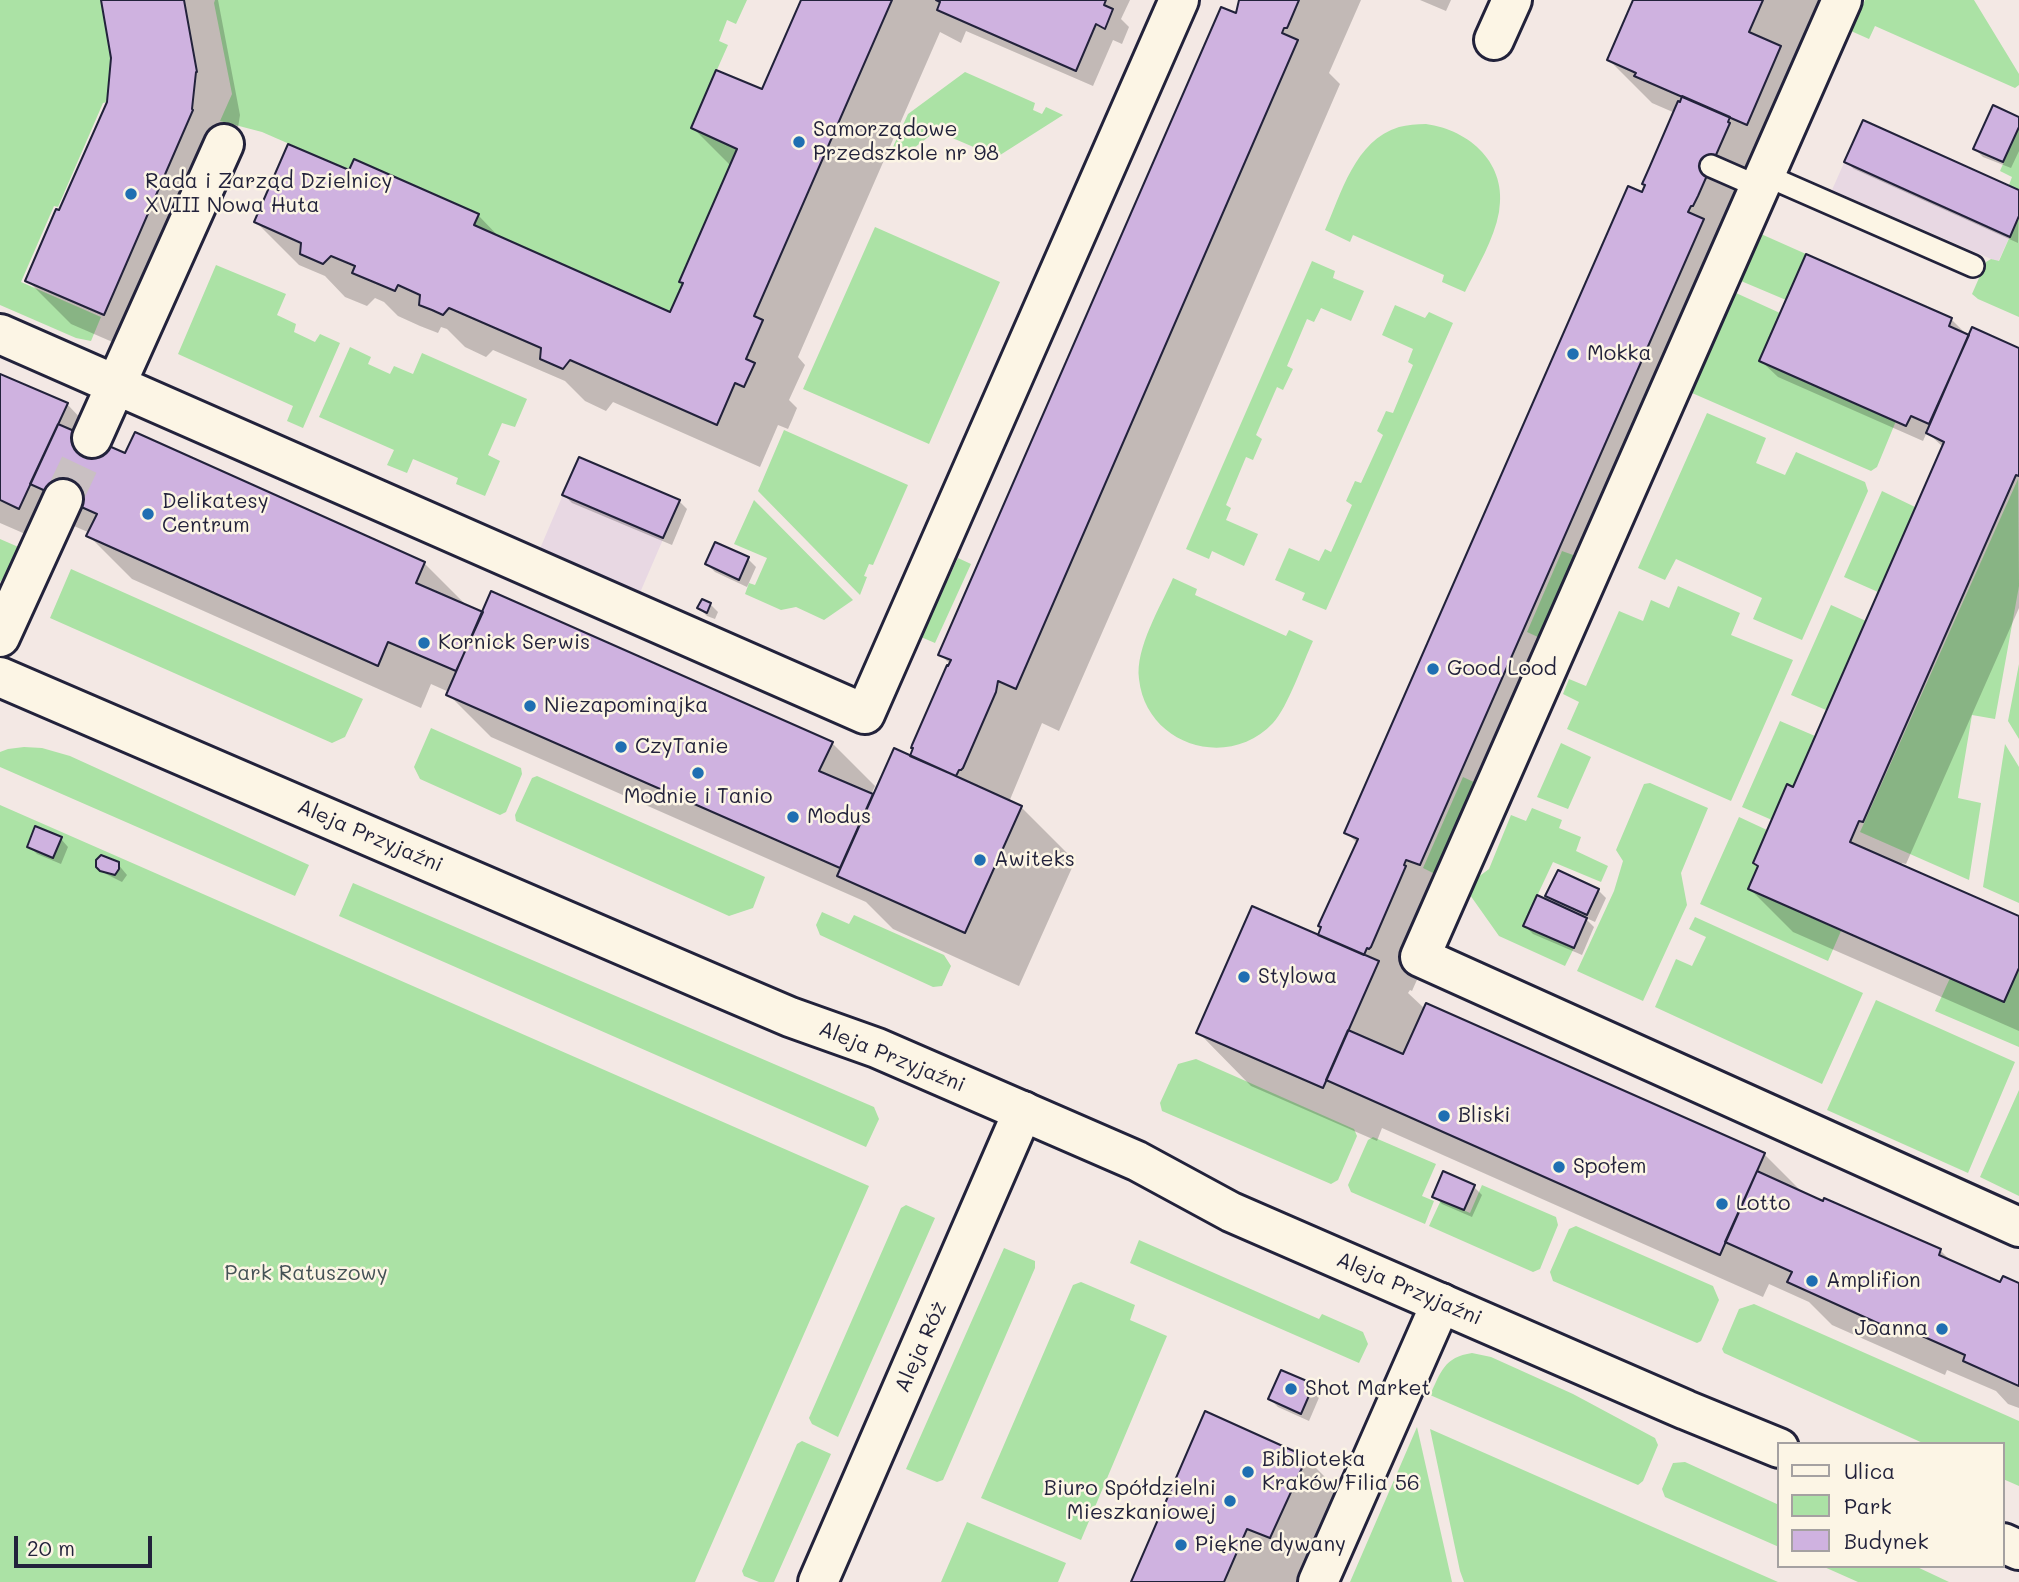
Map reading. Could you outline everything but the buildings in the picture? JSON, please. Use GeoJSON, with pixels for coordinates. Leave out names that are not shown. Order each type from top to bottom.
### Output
{"type":"FeatureCollection","features":[{"type":"Feature","properties":{"kind":"street"},"geometry":{"type":"LineString","coordinates":[[0,334],[864,713],[1179,0]]}},
{"type":"Feature","properties":{"kind":"street"},"geometry":{"type":"LineString","coordinates":[[1494,40],[1511,0]]}},
{"type":"Feature","properties":{"kind":"street"},"geometry":{"type":"LineString","coordinates":[[1842,0],[1420,957],[2019,1227]]}},
{"type":"Feature","properties":{"kind":"street"},"geometry":{"type":"LineString","coordinates":[[92,438],[224,144]]}},
{"type":"Feature","properties":{"kind":"street"},"geometry":{"type":"LineString","coordinates":[[0,637],[63,499]]}},
{"type":"Feature","properties":{"kind":"street","name":"Aleja Przyjaźni"},"geometry":{"type":"LineString","coordinates":[[0,677],[790,1017],[877,1048],[1023,1111],[1137,1161],[1231,1212],[1778,1448]]}},
{"type":"Feature","properties":{"kind":"street","name":"Aleja Róż"},"geometry":{"type":"LineString","coordinates":[[818,1582],[1023,1111]]}},
{"type":"Feature","properties":{"kind":"street"},"geometry":{"type":"LineString","coordinates":[[1318,1582],[1441,1303]]}},
{"type":"Feature","properties":{"kind":"lane"},"geometry":{"type":"LineString","coordinates":[[1711,166],[1762,181],[1973,266]]}},
{"type":"Feature","properties":{"kind":"shaded area"},"geometry":{"type":"Polygon","coordinates":[[[1863,120],[2019,190],[2019,216],[1998,262],[1832,190],[1863,120]]]}},
{"type":"Feature","properties":{"kind":"shaded area"},"geometry":{"type":"Polygon","coordinates":[[[579,457],[680,500],[639,595],[539,551],[579,457]]]}},
{"type":"Feature","properties":{"kind":"green space"},"geometry":{"type":"Polygon","coordinates":[[[0,0],[101,0],[111,58],[107,102],[103,103],[58,207],[54,206],[21,282],[101,317],[91,341],[76,338],[0,305],[0,0]]]}},
{"type":"Feature","properties":{"kind":"green space"},"geometry":{"type":"Polygon","coordinates":[[[215,0],[747,0],[736,24],[727,20],[719,41],[728,45],[691,128],[737,149],[679,281],[683,283],[670,312],[474,225],[478,214],[355,159],[349,170],[262,132],[220,121],[232,94],[215,0]]]}},
{"type":"Feature","properties":{"kind":"green space"},"geometry":{"type":"Polygon","coordinates":[[[1865,0],[1974,0],[2019,74],[2019,85],[2015,88],[1875,26],[1869,39],[1851,31],[1865,0]]]}},
{"type":"Feature","properties":{"kind":"green space"},"geometry":{"type":"Polygon","coordinates":[[[965,72],[1035,103],[1033,110],[1042,114],[1046,107],[1063,115],[997,157],[936,131],[905,155],[892,149],[908,114],[965,72]]]}},
{"type":"Feature","properties":{"kind":"green space"},"geometry":{"type":"Polygon","coordinates":[[[1426,124],[1457,134],[1471,142],[1482,152],[1498,179],[1500,195],[1497,222],[1465,292],[1442,282],[1444,275],[1353,235],[1350,242],[1325,230],[1352,170],[1371,144],[1399,127],[1426,124]]]}},
{"type":"Feature","properties":{"kind":"green space"},"geometry":{"type":"Polygon","coordinates":[[[2019,127],[2019,190],[2009,185],[2012,177],[2000,171],[2019,127]]]}},
{"type":"Feature","properties":{"kind":"green space"},"geometry":{"type":"Polygon","coordinates":[[[2019,216],[2019,317],[1972,294],[1986,262],[1991,259],[1999,261],[2019,216]]]}},
{"type":"Feature","properties":{"kind":"green space"},"geometry":{"type":"Polygon","coordinates":[[[875,227],[1000,282],[929,444],[803,389],[875,227]]]}},
{"type":"Feature","properties":{"kind":"green space"},"geometry":{"type":"Polygon","coordinates":[[[1761,234],[1806,254],[1786,300],[1741,281],[1761,234]]]}},
{"type":"Feature","properties":{"kind":"green space"},"geometry":{"type":"Polygon","coordinates":[[[1312,261],[1335,271],[1333,278],[1364,291],[1351,321],[1321,308],[1314,322],[1307,319],[1287,366],[1293,369],[1283,390],[1277,387],[1256,435],[1262,439],[1253,460],[1246,457],[1226,505],[1231,508],[1226,520],[1258,534],[1244,566],[1212,551],[1209,559],[1186,549],[1312,261]]]}},
{"type":"Feature","properties":{"kind":"green space"},"geometry":{"type":"Polygon","coordinates":[[[216,265],[286,294],[277,315],[296,324],[294,332],[315,342],[320,334],[340,343],[303,428],[287,421],[293,406],[178,354],[216,265]]]}},
{"type":"Feature","properties":{"kind":"green space"},"geometry":{"type":"Polygon","coordinates":[[[1736,293],[1780,313],[1760,361],[1896,421],[1877,467],[1871,471],[1692,393],[1736,293]]]}},
{"type":"Feature","properties":{"kind":"green space"},"geometry":{"type":"Polygon","coordinates":[[[1395,305],[1425,318],[1429,312],[1453,323],[1326,610],[1302,600],[1305,593],[1275,580],[1289,548],[1319,561],[1325,549],[1331,552],[1352,505],[1346,501],[1355,481],[1361,483],[1383,435],[1377,431],[1386,411],[1393,413],[1413,365],[1408,362],[1413,349],[1382,335],[1395,305]]]}},
{"type":"Feature","properties":{"kind":"green space"},"geometry":{"type":"Polygon","coordinates":[[[350,347],[371,357],[368,364],[390,374],[394,366],[413,374],[422,353],[527,399],[515,427],[502,423],[488,455],[500,461],[485,496],[456,484],[458,478],[413,459],[407,473],[387,465],[394,450],[319,417],[350,347]]]}},
{"type":"Feature","properties":{"kind":"green space"},"geometry":{"type":"Polygon","coordinates":[[[1707,413],[1766,438],[1756,463],[1785,475],[1796,452],[1865,482],[1868,491],[1802,640],[1753,619],[1762,598],[1676,559],[1665,580],[1638,568],[1707,413]]]}},
{"type":"Feature","properties":{"kind":"green space"},"geometry":{"type":"Polygon","coordinates":[[[784,430],[908,485],[873,565],[869,564],[860,595],[758,491],[784,430]]]}},
{"type":"Feature","properties":{"kind":"green space"},"geometry":{"type":"Polygon","coordinates":[[[2018,479],[2019,586],[1995,719],[1972,715],[1958,798],[1981,803],[1969,880],[1860,832],[2018,479]]]}},
{"type":"Feature","properties":{"kind":"green space"},"geometry":{"type":"Polygon","coordinates":[[[1882,491],[1915,507],[1878,592],[1844,577],[1882,491]]]}},
{"type":"Feature","properties":{"kind":"green space"},"geometry":{"type":"Polygon","coordinates":[[[754,500],[853,600],[824,620],[796,607],[781,610],[745,594],[749,583],[755,585],[767,558],[734,544],[754,500]]]}},
{"type":"Feature","properties":{"kind":"green space"},"geometry":{"type":"Polygon","coordinates":[[[0,539],[23,549],[17,562],[0,582],[0,539]]]}},
{"type":"Feature","properties":{"kind":"green space"},"geometry":{"type":"Polygon","coordinates":[[[1562,551],[1576,556],[1540,638],[1527,632],[1562,551]]]}},
{"type":"Feature","properties":{"kind":"green space"},"geometry":{"type":"Polygon","coordinates":[[[958,558],[971,564],[935,643],[921,637],[958,558]]]}},
{"type":"Feature","properties":{"kind":"green space"},"geometry":{"type":"Polygon","coordinates":[[[71,569],[363,699],[345,737],[332,743],[50,618],[71,569]]]}},
{"type":"Feature","properties":{"kind":"green space"},"geometry":{"type":"Polygon","coordinates":[[[1173,578],[1197,589],[1195,595],[1286,636],[1289,630],[1313,641],[1279,716],[1255,738],[1234,746],[1213,748],[1192,744],[1173,735],[1157,720],[1145,702],[1139,679],[1141,654],[1150,627],[1173,578]]]}},
{"type":"Feature","properties":{"kind":"green space"},"geometry":{"type":"Polygon","coordinates":[[[1678,586],[1740,613],[1731,635],[1793,660],[1731,801],[1567,729],[1579,702],[1563,694],[1569,679],[1586,686],[1619,611],[1643,621],[1651,600],[1669,608],[1678,586]]]}},
{"type":"Feature","properties":{"kind":"green space"},"geometry":{"type":"Polygon","coordinates":[[[1831,605],[1866,621],[1826,710],[1791,695],[1831,605]]]}},
{"type":"Feature","properties":{"kind":"green space"},"geometry":{"type":"Polygon","coordinates":[[[2019,664],[2019,739],[2008,721],[2019,664]]]}},
{"type":"Feature","properties":{"kind":"green space"},"geometry":{"type":"Polygon","coordinates":[[[1780,721],[1815,736],[1793,787],[1787,785],[1772,820],[1742,807],[1780,721]]]}},
{"type":"Feature","properties":{"kind":"green space"},"geometry":{"type":"Polygon","coordinates":[[[431,728],[521,768],[522,774],[506,812],[500,815],[420,779],[414,767],[431,728]]]}},
{"type":"Feature","properties":{"kind":"green space"},"geometry":{"type":"Polygon","coordinates":[[[1561,743],[1591,757],[1568,809],[1537,797],[1561,743]]]}},
{"type":"Feature","properties":{"kind":"green space"},"geometry":{"type":"Polygon","coordinates":[[[2005,744],[2019,767],[2019,903],[1983,887],[2005,744]]]}},
{"type":"Feature","properties":{"kind":"green space"},"geometry":{"type":"Polygon","coordinates":[[[24,747],[42,748],[70,756],[309,865],[295,896],[0,767],[0,752],[24,747]]]}},
{"type":"Feature","properties":{"kind":"green space"},"geometry":{"type":"Polygon","coordinates":[[[537,776],[765,877],[753,908],[729,916],[516,821],[515,815],[532,778],[537,776]]]}},
{"type":"Feature","properties":{"kind":"green space"},"geometry":{"type":"Polygon","coordinates":[[[1463,777],[1476,783],[1435,874],[1423,868],[1463,777]]]}},
{"type":"Feature","properties":{"kind":"green space"},"geometry":{"type":"Polygon","coordinates":[[[1650,783],[1708,808],[1681,873],[1687,905],[1643,1001],[1577,971],[1614,891],[1623,861],[1616,850],[1644,784],[1650,783]]]}},
{"type":"Feature","properties":{"kind":"green space","name":"Park Ratuszowy"},"geometry":{"type":"Polygon","coordinates":[[[0,805],[869,1186],[695,1582],[0,1582],[0,805]]]}},
{"type":"Feature","properties":{"kind":"green space"},"geometry":{"type":"Polygon","coordinates":[[[1532,808],[1562,820],[1559,828],[1581,837],[1576,851],[1608,866],[1601,882],[1553,862],[1523,926],[1574,948],[1565,966],[1499,936],[1470,895],[1477,878],[1489,869],[1511,815],[1526,821],[1532,808]]]}},
{"type":"Feature","properties":{"kind":"green space"},"geometry":{"type":"Polygon","coordinates":[[[1739,817],[1767,830],[1758,866],[1748,889],[1841,931],[1828,961],[1700,904],[1739,817]]]}},
{"type":"Feature","properties":{"kind":"green space"},"geometry":{"type":"Polygon","coordinates":[[[353,883],[874,1107],[879,1119],[866,1147],[339,916],[353,883]]]}},
{"type":"Feature","properties":{"kind":"green space"},"geometry":{"type":"Polygon","coordinates":[[[822,912],[849,924],[854,915],[944,955],[951,966],[942,986],[933,987],[820,935],[816,925],[822,912]]]}},
{"type":"Feature","properties":{"kind":"green space"},"geometry":{"type":"Polygon","coordinates":[[[1695,917],[1863,993],[1822,1084],[1655,1007],[1676,959],[1692,966],[1706,937],[1689,929],[1695,917]]]}},
{"type":"Feature","properties":{"kind":"green space"},"geometry":{"type":"Polygon","coordinates":[[[2019,968],[2019,1047],[1935,1011],[1950,978],[2019,968]]]}},
{"type":"Feature","properties":{"kind":"green space"},"geometry":{"type":"Polygon","coordinates":[[[1876,1000],[2015,1062],[1968,1173],[1827,1110],[1876,1000]]]}},
{"type":"Feature","properties":{"kind":"green space"},"geometry":{"type":"Polygon","coordinates":[[[1196,1059],[1354,1129],[1357,1136],[1338,1180],[1331,1184],[1162,1111],[1160,1103],[1178,1064],[1196,1059]]]}},
{"type":"Feature","properties":{"kind":"green space"},"geometry":{"type":"Polygon","coordinates":[[[2019,1090],[2019,1196],[1980,1177],[2019,1090]]]}},
{"type":"Feature","properties":{"kind":"green space"},"geometry":{"type":"Polygon","coordinates":[[[1373,1137],[1436,1164],[1422,1196],[1434,1201],[1425,1224],[1351,1192],[1348,1185],[1368,1140],[1373,1137]]]}},
{"type":"Feature","properties":{"kind":"green space"},"geometry":{"type":"Polygon","coordinates":[[[1482,1185],[1556,1217],[1558,1225],[1540,1269],[1533,1272],[1429,1226],[1441,1200],[1470,1213],[1482,1185]]]}},
{"type":"Feature","properties":{"kind":"green space"},"geometry":{"type":"Polygon","coordinates":[[[906,1205],[935,1218],[838,1437],[812,1424],[809,1418],[901,1208],[906,1205]]]}},
{"type":"Feature","properties":{"kind":"green space"},"geometry":{"type":"Polygon","coordinates":[[[1576,1226],[1713,1286],[1719,1300],[1701,1341],[1697,1343],[1553,1281],[1550,1272],[1569,1229],[1576,1226]]]}},
{"type":"Feature","properties":{"kind":"green space"},"geometry":{"type":"Polygon","coordinates":[[[1139,1240],[1319,1319],[1322,1314],[1363,1332],[1368,1344],[1359,1363],[1130,1263],[1139,1240]]]}},
{"type":"Feature","properties":{"kind":"green space"},"geometry":{"type":"Polygon","coordinates":[[[1004,1248],[1035,1261],[1035,1268],[943,1480],[937,1482],[906,1469],[1004,1248]]]}},
{"type":"Feature","properties":{"kind":"green space"},"geometry":{"type":"Polygon","coordinates":[[[1081,1282],[1135,1305],[1130,1320],[1167,1336],[1081,1540],[981,1498],[1073,1285],[1081,1282]]]}},
{"type":"Feature","properties":{"kind":"green space"},"geometry":{"type":"Polygon","coordinates":[[[1754,1304],[2019,1421],[2019,1486],[2005,1480],[2005,1442],[1921,1442],[1724,1353],[1722,1349],[1739,1309],[1754,1304]]]}},
{"type":"Feature","properties":{"kind":"green space"},"geometry":{"type":"Polygon","coordinates":[[[1472,1353],[1491,1357],[1573,1394],[1655,1438],[1658,1445],[1643,1481],[1638,1485],[1430,1395],[1449,1362],[1472,1353]]]}},
{"type":"Feature","properties":{"kind":"green space"},"geometry":{"type":"Polygon","coordinates":[[[1417,1427],[1452,1582],[1350,1582],[1417,1427]]]}},
{"type":"Feature","properties":{"kind":"green space"},"geometry":{"type":"Polygon","coordinates":[[[1430,1429],[1778,1582],[1464,1582],[1430,1429]]]}},
{"type":"Feature","properties":{"kind":"green space"},"geometry":{"type":"Polygon","coordinates":[[[802,1441],[831,1454],[774,1582],[759,1582],[744,1576],[742,1571],[797,1444],[802,1441]]]}},
{"type":"Feature","properties":{"kind":"green space"},"geometry":{"type":"Polygon","coordinates":[[[1685,1462],[1778,1505],[1778,1547],[1665,1497],[1662,1489],[1673,1463],[1685,1462]]]}},
{"type":"Feature","properties":{"kind":"green space"},"geometry":{"type":"Polygon","coordinates":[[[967,1522],[1066,1563],[1058,1582],[941,1582],[967,1522]]]}},
{"type":"Feature","properties":{"kind":"green space"},"geometry":{"type":"Polygon","coordinates":[[[1826,1568],[1919,1568],[1949,1582],[1858,1582],[1826,1568]]]}},
{"type":"Feature","properties":{"kind":"tunnel"},"geometry":{"type":"LineString","coordinates":[[63,499],[92,438]]}},
{"type":"Feature","properties":{"kind":"place","name":"Samorządowe Przedszkole nr 98"},"geometry":{"type":"Point","coordinates":[799,142]}},
{"type":"Feature","properties":{"kind":"place","name":"Rada i Zarząd Dzielnicy XVIII Nowa Huta"},"geometry":{"type":"Point","coordinates":[131,194]}},
{"type":"Feature","properties":{"kind":"place","name":"Mokka"},"geometry":{"type":"Point","coordinates":[1573,354]}},
{"type":"Feature","properties":{"kind":"place","name":"Delikatesy Centrum"},"geometry":{"type":"Point","coordinates":[148,514]}},
{"type":"Feature","properties":{"kind":"place","name":"Kornick Serwis"},"geometry":{"type":"Point","coordinates":[424,643]}},
{"type":"Feature","properties":{"kind":"place","name":"Good Lood"},"geometry":{"type":"Point","coordinates":[1433,669]}},
{"type":"Feature","properties":{"kind":"place","name":"Niezapominajka"},"geometry":{"type":"Point","coordinates":[530,706]}},
{"type":"Feature","properties":{"kind":"place","name":"CzyTanie"},"geometry":{"type":"Point","coordinates":[621,747]}},
{"type":"Feature","properties":{"kind":"place","name":"Modnie i Tanio"},"geometry":{"type":"Point","coordinates":[698,773]}},
{"type":"Feature","properties":{"kind":"place","name":"Modus"},"geometry":{"type":"Point","coordinates":[793,817]}},
{"type":"Feature","properties":{"kind":"place","name":"Awiteks"},"geometry":{"type":"Point","coordinates":[980,860]}},
{"type":"Feature","properties":{"kind":"place","name":"Stylowa"},"geometry":{"type":"Point","coordinates":[1244,977]}},
{"type":"Feature","properties":{"kind":"place","name":"Bliski"},"geometry":{"type":"Point","coordinates":[1444,1116]}},
{"type":"Feature","properties":{"kind":"place","name":"Społem"},"geometry":{"type":"Point","coordinates":[1559,1167]}},
{"type":"Feature","properties":{"kind":"place","name":"Lotto"},"geometry":{"type":"Point","coordinates":[1722,1204]}},
{"type":"Feature","properties":{"kind":"place","name":"Amplifion"},"geometry":{"type":"Point","coordinates":[1812,1281]}},
{"type":"Feature","properties":{"kind":"place","name":"Joanna"},"geometry":{"type":"Point","coordinates":[1942,1329]}},
{"type":"Feature","properties":{"kind":"place","name":"Shot Market"},"geometry":{"type":"Point","coordinates":[1291,1389]}},
{"type":"Feature","properties":{"kind":"place","name":"Biblioteka Kraków Filia 56"},"geometry":{"type":"Point","coordinates":[1248,1472]}},
{"type":"Feature","properties":{"kind":"place","name":"Biuro Spółdzielni Mieszkaniowej"},"geometry":{"type":"Point","coordinates":[1230,1501]}},
{"type":"Feature","properties":{"kind":"place","name":"Piękne dywany"},"geometry":{"type":"Point","coordinates":[1181,1545]}}]}
